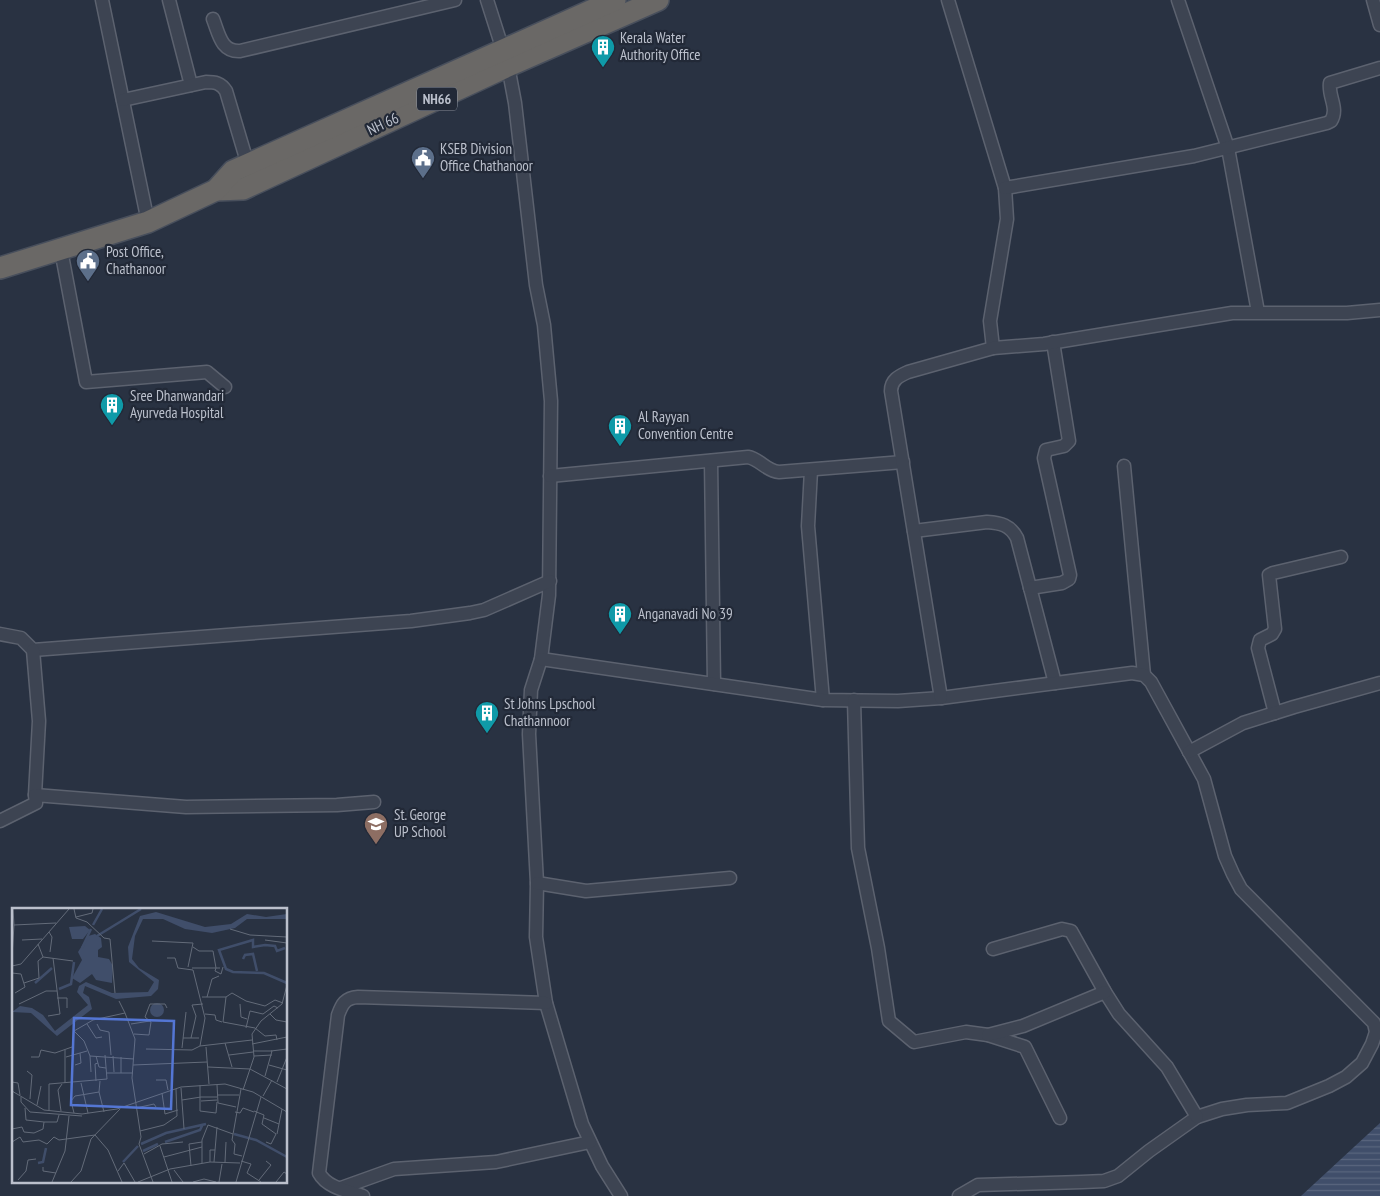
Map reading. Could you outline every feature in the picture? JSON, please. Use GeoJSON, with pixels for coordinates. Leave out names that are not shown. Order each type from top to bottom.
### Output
{"type":"FeatureCollection","features":[{"type":"Feature","properties":{"kind":"highway","name":"NH 66"},"geometry":{"type":"LineString","coordinates":[[216,190],[243,189],[505,58],[616,0]]}},
{"type":"Feature","properties":{"kind":"highway","name":"NH 66"},"geometry":{"type":"LineString","coordinates":[[0,268],[148,222],[216,190],[234,171],[505,58],[658,0]]}},
{"type":"Feature","properties":{"kind":"street"},"geometry":{"type":"LineString","coordinates":[[102,0],[148,222]]}},
{"type":"Feature","properties":{"kind":"street"},"geometry":{"type":"LineString","coordinates":[[169,0],[191,85]]}},
{"type":"Feature","properties":{"kind":"street"},"geometry":{"type":"LineString","coordinates":[[213,19],[225,48],[230,51],[240,52],[455,0]]}},
{"type":"Feature","properties":{"kind":"street"},"geometry":{"type":"LineString","coordinates":[[487,0],[505,58],[514,103],[536,285],[544,325],[551,401],[550,582],[541,659],[531,690],[529,734],[537,884],[536,937],[546,1003],[579,1116],[602,1166],[621,1196]]}},
{"type":"Feature","properties":{"kind":"street"},"geometry":{"type":"LineString","coordinates":[[948,0],[1005,188],[1007,219],[990,320],[993,348]]}},
{"type":"Feature","properties":{"kind":"street"},"geometry":{"type":"LineString","coordinates":[[1178,0],[1228,148],[1258,312]]}},
{"type":"Feature","properties":{"kind":"street"},"geometry":{"type":"LineString","coordinates":[[1373,0],[1380,25]]}},
{"type":"Feature","properties":{"kind":"street"},"geometry":{"type":"LineString","coordinates":[[1005,188],[1194,156],[1331,121],[1334,112],[1330,83],[1380,68]]}},
{"type":"Feature","properties":{"kind":"street"},"geometry":{"type":"LineString","coordinates":[[123,100],[206,82],[215,82],[224,87],[248,165]]}},
{"type":"Feature","properties":{"kind":"street"},"geometry":{"type":"LineString","coordinates":[[61,250],[86,382],[207,372],[225,387]]}},
{"type":"Feature","properties":{"kind":"street"},"geometry":{"type":"LineString","coordinates":[[941,698],[891,388],[892,383],[908,372],[993,348],[1053,342],[1232,313],[1347,313],[1380,310]]}},
{"type":"Feature","properties":{"kind":"street"},"geometry":{"type":"LineString","coordinates":[[1030,588],[1062,583],[1069,579],[1070,575],[1044,458],[1046,450],[1064,446],[1069,441],[1053,342]]}},
{"type":"Feature","properties":{"kind":"street"},"geometry":{"type":"LineString","coordinates":[[550,476],[748,457],[754,458],[773,472],[903,462]]}},
{"type":"Feature","properties":{"kind":"street"},"geometry":{"type":"LineString","coordinates":[[710,461],[714,684]]}},
{"type":"Feature","properties":{"kind":"street"},"geometry":{"type":"LineString","coordinates":[[958,1196],[978,1186],[992,1184],[1104,1181],[1118,1176],[1197,1117],[1222,1109],[1247,1105],[1287,1103],[1346,1077],[1362,1063],[1376,1032],[1374,1023],[1236,881],[1225,856],[1204,779],[1156,689],[1144,675],[1124,466]]}},
{"type":"Feature","properties":{"kind":"street"},"geometry":{"type":"LineString","coordinates":[[811,470],[808,526],[823,700]]}},
{"type":"Feature","properties":{"kind":"street"},"geometry":{"type":"LineString","coordinates":[[914,531],[987,522],[1006,525],[1013,530],[1017,538],[1055,683]]}},
{"type":"Feature","properties":{"kind":"street"},"geometry":{"type":"LineString","coordinates":[[1275,713],[1258,648],[1260,640],[1272,634],[1275,629],[1269,575],[1340,557]]}},
{"type":"Feature","properties":{"kind":"street"},"geometry":{"type":"LineString","coordinates":[[33,650],[411,621],[470,614],[550,582]]}},
{"type":"Feature","properties":{"kind":"street"},"geometry":{"type":"LineString","coordinates":[[0,634],[21,638],[33,650],[39,721],[36,803],[0,822]]}},
{"type":"Feature","properties":{"kind":"street"},"geometry":{"type":"LineString","coordinates":[[541,659],[823,700],[898,701],[941,698],[1132,673],[1144,675]]}},
{"type":"Feature","properties":{"kind":"street"},"geometry":{"type":"LineString","coordinates":[[1189,752],[1243,723],[1380,683]]}},
{"type":"Feature","properties":{"kind":"street"},"geometry":{"type":"LineString","coordinates":[[854,700],[858,848],[878,948],[889,1021],[914,1042],[966,1032],[988,1035],[1025,1047],[1060,1118]]}},
{"type":"Feature","properties":{"kind":"street"},"geometry":{"type":"LineString","coordinates":[[35,795],[186,807],[337,805],[374,802]]}},
{"type":"Feature","properties":{"kind":"street"},"geometry":{"type":"LineString","coordinates":[[537,884],[586,891],[730,878]]}},
{"type":"Feature","properties":{"kind":"street"},"geometry":{"type":"LineString","coordinates":[[993,949],[1066,929],[1073,934],[1119,1014],[1167,1067],[1197,1117]]}},
{"type":"Feature","properties":{"kind":"street"},"geometry":{"type":"LineString","coordinates":[[988,1035],[1023,1026],[1105,992]]}},
{"type":"Feature","properties":{"kind":"street"},"geometry":{"type":"LineString","coordinates":[[363,1196],[328,1183],[319,1173],[338,1015],[342,1004],[346,1000],[358,997],[546,1003]]}},
{"type":"Feature","properties":{"kind":"street"},"geometry":{"type":"LineString","coordinates":[[341,1188],[394,1169],[496,1162],[590,1142]]}},
{"type":"Feature","properties":{"kind":"water"},"geometry":{"type":"Polygon","coordinates":[[[1380,1123],[1380,1196],[1301,1196],[1380,1123]]]}},
{"type":"Feature","properties":{"kind":"place","name":"Kerala Water Authority Office"},"geometry":{"type":"Point","coordinates":[603,68]}},
{"type":"Feature","properties":{"kind":"place","name":"KSEB Division Office Chathanoor"},"geometry":{"type":"Point","coordinates":[423,179]}},
{"type":"Feature","properties":{"kind":"place","name":"Post Office, Chathanoor"},"geometry":{"type":"Point","coordinates":[88,282]}},
{"type":"Feature","properties":{"kind":"place","name":"Sree Dhanwandari Ayurveda Hospital"},"geometry":{"type":"Point","coordinates":[112,426]}},
{"type":"Feature","properties":{"kind":"place","name":"Al Rayyan Convention Centre"},"geometry":{"type":"Point","coordinates":[620,447]}},
{"type":"Feature","properties":{"kind":"place","name":"Anganavadi No 39"},"geometry":{"type":"Point","coordinates":[620,635]}},
{"type":"Feature","properties":{"kind":"place","name":"St Johns Lpschool Chathannoor"},"geometry":{"type":"Point","coordinates":[487,734]}},
{"type":"Feature","properties":{"kind":"place","name":"St. George UP School"},"geometry":{"type":"Point","coordinates":[376,845]}}]}
